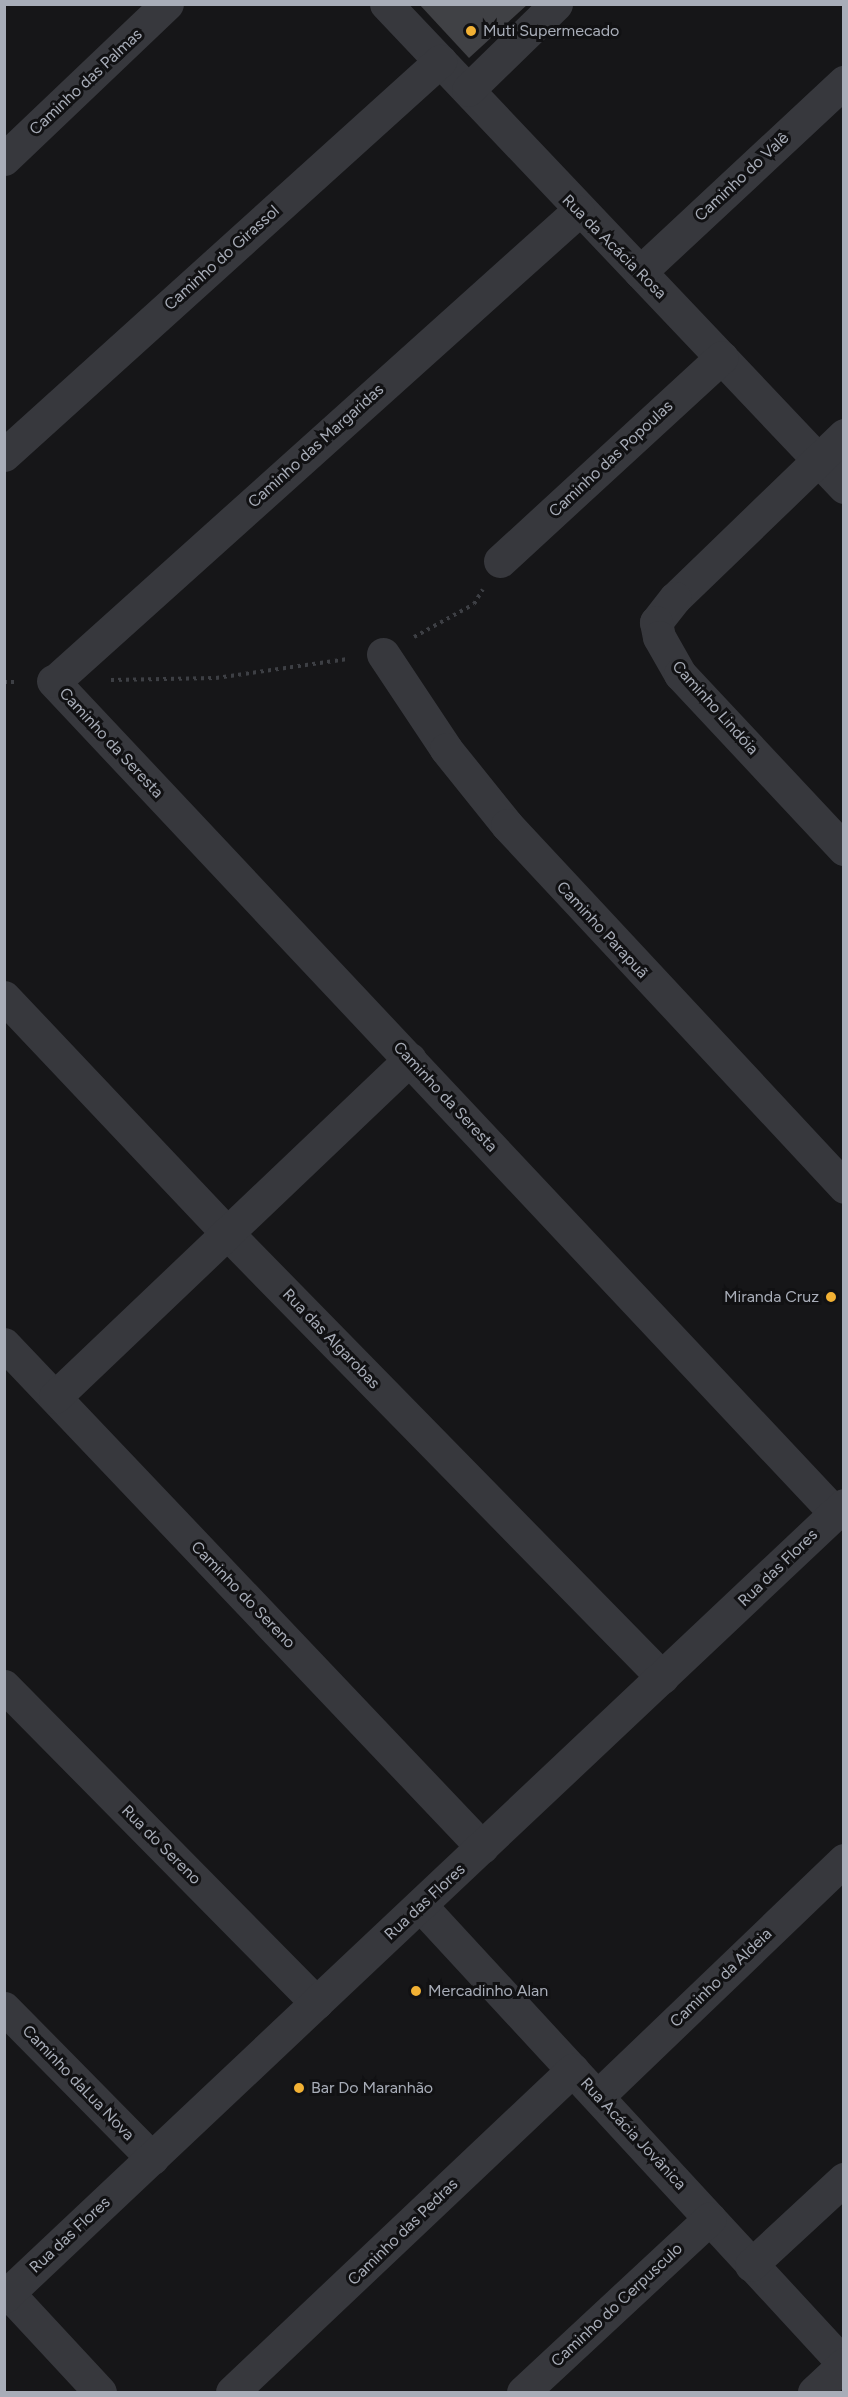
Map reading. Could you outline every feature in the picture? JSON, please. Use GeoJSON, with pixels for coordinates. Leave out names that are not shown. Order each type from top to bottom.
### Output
{"type":"FeatureCollection","features":[{"type":"Feature","properties":{"kind":"street","name":"Caminho das Palmas"},"geometry":{"type":"LineString","coordinates":[[4,159],[167,4]]}},
{"type":"Feature","properties":{"kind":"street","name":"Rua da Acácia Rosa"},"geometry":{"type":"LineString","coordinates":[[386,4],[578,211],[722,357],[843,487]]}},
{"type":"Feature","properties":{"kind":"street"},"geometry":{"type":"LineString","coordinates":[[468,90],[556,4]]}},
{"type":"Feature","properties":{"kind":"street","name":"Caminho do Girassol"},"geometry":{"type":"LineString","coordinates":[[4,455],[440,61]]}},
{"type":"Feature","properties":{"kind":"street","name":"Caminho do Valê"},"geometry":{"type":"LineString","coordinates":[[640,272],[843,82]]}},
{"type":"Feature","properties":{"kind":"street","name":"Caminho das Margaridas"},"geometry":{"type":"LineString","coordinates":[[54,681],[578,211]]}},
{"type":"Feature","properties":{"kind":"street","name":"Caminho das Popoulas"},"geometry":{"type":"LineString","coordinates":[[500,561],[722,357]]}},
{"type":"Feature","properties":{"kind":"street","name":"Caminho Lindóia"},"geometry":{"type":"LineString","coordinates":[[843,435],[675,598],[657,622],[658,637],[680,674],[843,849]]}},
{"type":"Feature","properties":{"kind":"street","name":"Caminho Parapuã"},"geometry":{"type":"LineString","coordinates":[[383,654],[446,749],[513,833],[843,1187]]}},
{"type":"Feature","properties":{"kind":"street","name":"Caminho da Seresta"},"geometry":{"type":"LineString","coordinates":[[54,681],[839,1509]]}},
{"type":"Feature","properties":{"kind":"street","name":"Rua das Algarobas"},"geometry":{"type":"LineString","coordinates":[[4,997],[227,1233],[662,1677]]}},
{"type":"Feature","properties":{"kind":"street"},"geometry":{"type":"LineString","coordinates":[[55,1397],[410,1059]]}},
{"type":"Feature","properties":{"kind":"street","name":"Caminho do Sereno"},"geometry":{"type":"LineString","coordinates":[[4,1344],[482,1847]]}},
{"type":"Feature","properties":{"kind":"street","name":"Rua das Flores"},"geometry":{"type":"LineString","coordinates":[[6,2295],[421,1906],[839,1509]]}},
{"type":"Feature","properties":{"kind":"street","name":"Rua do Sereno"},"geometry":{"type":"LineString","coordinates":[[4,1686],[317,2003]]}},
{"type":"Feature","properties":{"kind":"street","name":"Caminho da Aldeia"},"geometry":{"type":"LineString","coordinates":[[598,2096],[843,1860]]}},
{"type":"Feature","properties":{"kind":"street","name":"Rua Acácia Jovânica"},"geometry":{"type":"LineString","coordinates":[[421,1906],[843,2364]]}},
{"type":"Feature","properties":{"kind":"street","name":"Caminho daLua Nova"},"geometry":{"type":"LineString","coordinates":[[4,2008],[152,2158]]}},
{"type":"Feature","properties":{"kind":"street","name":"Caminho das Pedras"},"geometry":{"type":"LineString","coordinates":[[232,2392],[573,2070]]}},
{"type":"Feature","properties":{"kind":"street"},"geometry":{"type":"LineString","coordinates":[[751,2265],[843,2179]]}},
{"type":"Feature","properties":{"kind":"street","name":"Caminho do Cerpusculo"},"geometry":{"type":"LineString","coordinates":[[524,2392],[710,2218]]}},
{"type":"Feature","properties":{"kind":"street"},"geometry":{"type":"LineString","coordinates":[[6,2295],[100,2392]]}},
{"type":"Feature","properties":{"kind":"street"},"geometry":{"type":"LineString","coordinates":[[814,2392],[843,2364]]}},
{"type":"Feature","properties":{"kind":"path"},"geometry":{"type":"LineString","coordinates":[[109,680],[216,678],[383,654],[474,604],[500,561]]}},
{"type":"Feature","properties":{"kind":"path"},"geometry":{"type":"LineString","coordinates":[[4,682],[54,681]]}},
{"type":"Feature","properties":{"kind":"building","name":"Muti Supermecado"},"geometry":{"type":"Polygon","coordinates":[[[419,4],[528,4],[469,58],[419,4]]]}},
{"type":"Feature","properties":{"kind":"place","name":"Muti Supermecado"},"geometry":{"type":"Point","coordinates":[471,31]}},
{"type":"Feature","properties":{"kind":"place","name":"Miranda Cruz"},"geometry":{"type":"Point","coordinates":[831,1297]}},
{"type":"Feature","properties":{"kind":"place","name":"Mercadinho Alan"},"geometry":{"type":"Point","coordinates":[416,1991]}},
{"type":"Feature","properties":{"kind":"place","name":"Bar Do Maranhão"},"geometry":{"type":"Point","coordinates":[299,2088]}}]}
